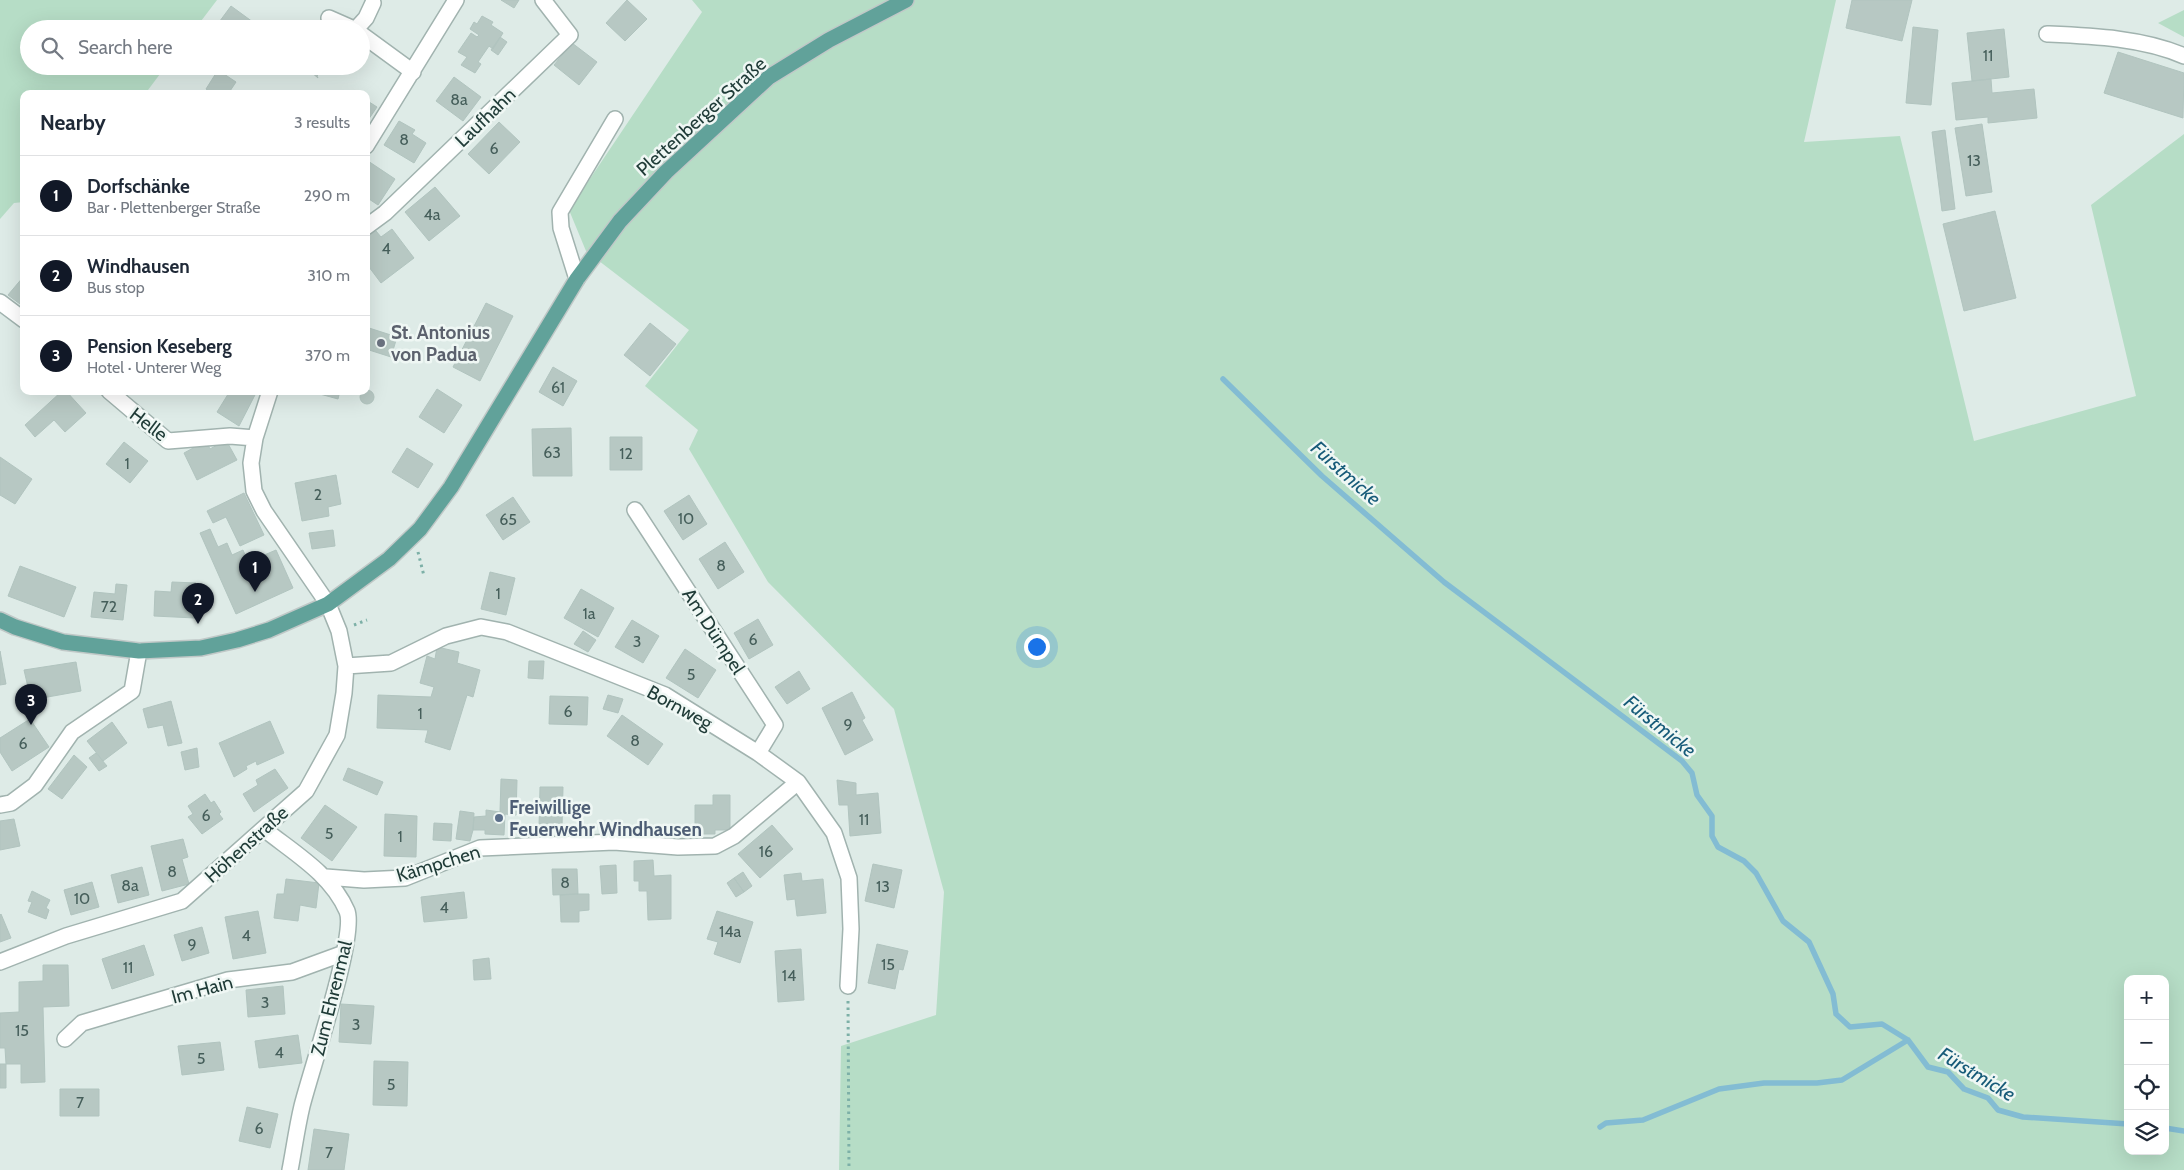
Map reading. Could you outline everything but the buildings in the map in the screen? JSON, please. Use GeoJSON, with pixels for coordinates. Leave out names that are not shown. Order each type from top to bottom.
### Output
{"type":"FeatureCollection","features":[{"type":"Feature","properties":{"kind":"main road","name":"Plettenberger Straße"},"geometry":{"type":"LineString","coordinates":[[0,620],[15,627],[63,642],[139,651],[201,648],[269,630],[328,604],[389,559],[414,536],[451,487],[577,279],[620,221],[666,172],[769,77],[829,40],[906,0]]}},
{"type":"Feature","properties":{"kind":"street"},"geometry":{"type":"LineString","coordinates":[[370,140],[456,0]]}},
{"type":"Feature","properties":{"kind":"street","name":"Laufhahn"},"geometry":{"type":"LineString","coordinates":[[370,224],[385,213],[570,35],[542,0]]}},
{"type":"Feature","properties":{"kind":"street"},"geometry":{"type":"LineString","coordinates":[[364,20],[373,3]]}},
{"type":"Feature","properties":{"kind":"street"},"geometry":{"type":"LineString","coordinates":[[330,18],[335,20]]}},
{"type":"Feature","properties":{"kind":"street"},"geometry":{"type":"LineString","coordinates":[[2048,34],[2094,36],[2167,49],[2184,56]]}},
{"type":"Feature","properties":{"kind":"street"},"geometry":{"type":"LineString","coordinates":[[370,41],[413,72]]}},
{"type":"Feature","properties":{"kind":"street"},"geometry":{"type":"LineString","coordinates":[[577,279],[561,228],[560,212],[615,119]]}},
{"type":"Feature","properties":{"kind":"street"},"geometry":{"type":"LineString","coordinates":[[0,302],[20,317]]}},
{"type":"Feature","properties":{"kind":"street","name":"Helle"},"geometry":{"type":"LineString","coordinates":[[114,395],[168,441],[230,436],[255,438]]}},
{"type":"Feature","properties":{"kind":"street","name":"Höhenstraße"},"geometry":{"type":"LineString","coordinates":[[0,962],[66,936],[182,901],[306,791],[337,735],[344,693],[346,666],[340,646],[339,631],[328,604],[264,512],[254,491],[250,463],[255,438],[269,395]]}},
{"type":"Feature","properties":{"kind":"street","name":"Am Dümpel"},"geometry":{"type":"LineString","coordinates":[[635,510],[775,725],[758,753]]}},
{"type":"Feature","properties":{"kind":"street","name":"Bornweg"},"geometry":{"type":"LineString","coordinates":[[346,666],[391,663],[446,636],[482,627],[507,632],[665,695],[758,753],[798,782],[834,833],[849,878],[851,929],[848,986]]}},
{"type":"Feature","properties":{"kind":"street"},"geometry":{"type":"LineString","coordinates":[[0,806],[11,803],[35,785],[72,732],[132,691],[139,651]]}},
{"type":"Feature","properties":{"kind":"street","name":"Kämpchen"},"geometry":{"type":"LineString","coordinates":[[326,877],[364,880],[405,878],[480,848],[614,842],[678,847],[715,846],[734,836],[798,782]]}},
{"type":"Feature","properties":{"kind":"street","name":"Zum Ehrenmal"},"geometry":{"type":"LineString","coordinates":[[264,829],[326,877],[348,913],[344,953],[302,1107],[290,1170]]}},
{"type":"Feature","properties":{"kind":"street","name":"Im Hain"},"geometry":{"type":"LineString","coordinates":[[65,1038],[82,1023],[228,980],[292,972],[344,953]]}},
{"type":"Feature","properties":{"kind":"path"},"geometry":{"type":"LineString","coordinates":[[414,536],[424,576]]}},
{"type":"Feature","properties":{"kind":"path"},"geometry":{"type":"LineString","coordinates":[[848,986],[849,1170]]}},
{"type":"Feature","properties":{"kind":"green space"},"geometry":{"type":"Polygon","coordinates":[[[0,0],[217,0],[202,20],[20,20],[20,75],[159,75],[148,90],[20,90],[20,202],[14,203],[0,219],[0,0]]]}},
{"type":"Feature","properties":{"kind":"green space"},"geometry":{"type":"Polygon","coordinates":[[[692,0],[1836,0],[1804,142],[1900,136],[1974,441],[2136,396],[2091,205],[2184,134],[2184,1170],[839,1170],[841,1046],[936,1015],[944,892],[894,709],[768,582],[689,449],[698,430],[645,386],[689,330],[586,251],[569,210],[702,12],[692,0]]]}},
{"type":"Feature","properties":{"kind":"green space"},"geometry":{"type":"Polygon","coordinates":[[[2184,10],[2184,37],[2158,23],[2184,10]]]}},
{"type":"Feature","properties":{"kind":"waterway","name":"Fürstmicke"},"geometry":{"type":"LineString","coordinates":[[1223,379],[1322,476],[1444,582],[1682,761],[1692,773],[1697,795],[1712,816],[1712,836],[1718,847],[1744,861],[1756,873],[1783,921],[1809,942],[1833,994],[1836,1014],[1850,1027],[1882,1024],[1908,1040],[1928,1067],[1948,1072],[1964,1089],[1988,1098],[1998,1110],[2023,1117],[2124,1124]]}},
{"type":"Feature","properties":{"kind":"waterway"},"geometry":{"type":"LineString","coordinates":[[1600,1127],[1606,1123],[1643,1120],[1719,1089],[1764,1083],[1817,1083],[1842,1080],[1908,1040]]}},
{"type":"Feature","properties":{"kind":"waterway","name":"Fürstmicke"},"geometry":{"type":"LineString","coordinates":[[2169,1129],[2184,1131]]}},
{"type":"Feature","properties":{"kind":"place","name":"St. Antonius von Padua"},"geometry":{"type":"Point","coordinates":[381,343]}},
{"type":"Feature","properties":{"kind":"place","name":"Dorfschänke"},"geometry":{"type":"Point","coordinates":[255,592]}},
{"type":"Feature","properties":{"kind":"place","name":"Windhausen"},"geometry":{"type":"Point","coordinates":[198,624]}},
{"type":"Feature","properties":{"kind":"place","name":"Pension Keseberg"},"geometry":{"type":"Point","coordinates":[31,725]}},
{"type":"Feature","properties":{"kind":"place","name":"Freiwillige Feuerwehr Windhausen"},"geometry":{"type":"Point","coordinates":[499,818]}}]}
